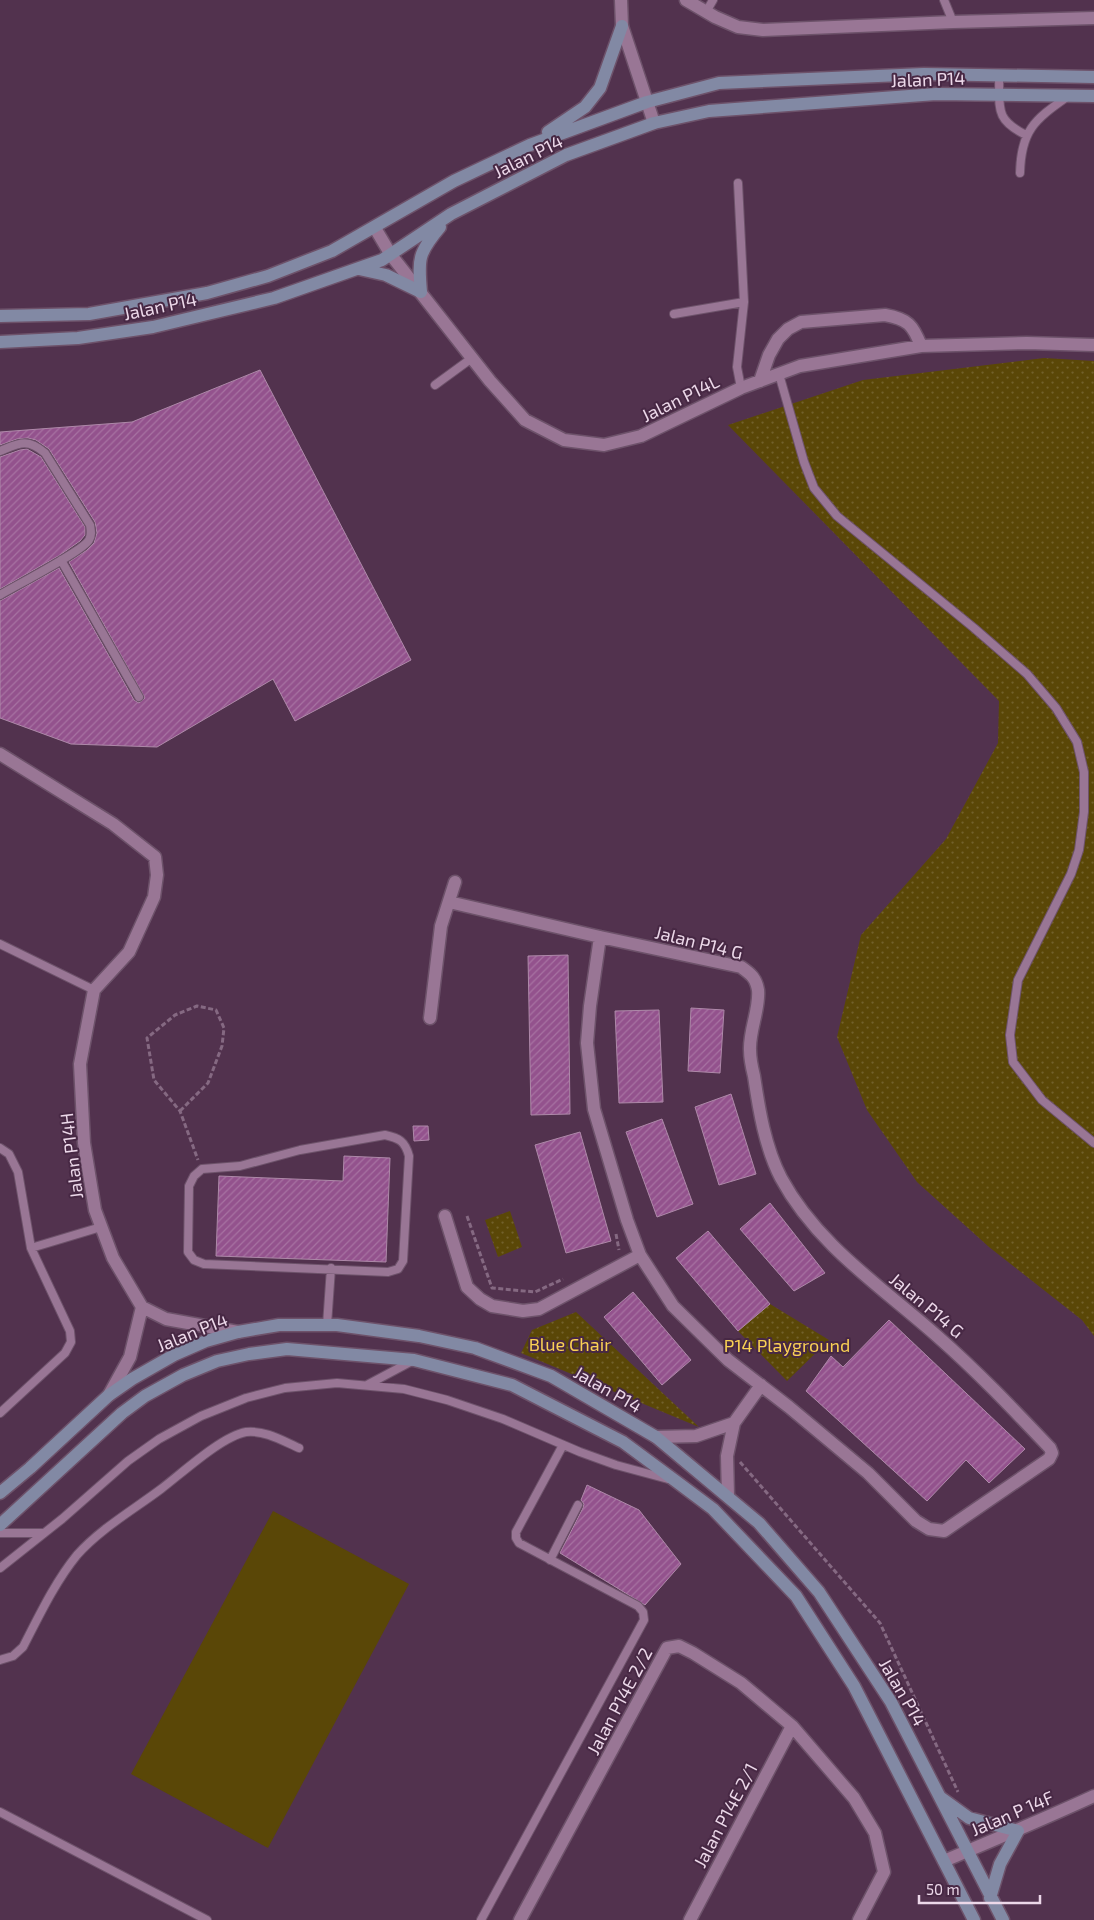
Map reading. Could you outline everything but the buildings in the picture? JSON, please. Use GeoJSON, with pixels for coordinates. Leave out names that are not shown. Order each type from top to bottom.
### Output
{"type":"FeatureCollection","features":[{"type":"Feature","properties":{"kind":"main road"},"geometry":{"type":"LineString","coordinates":[[530,145],[585,107],[600,88],[622,26]]}},
{"type":"Feature","properties":{"kind":"main road","name":"Jalan P14"},"geometry":{"type":"LineString","coordinates":[[0,316],[89,314],[207,293],[268,276],[332,251],[454,181],[530,145],[647,102],[719,83],[924,74],[1094,77]]}},
{"type":"Feature","properties":{"kind":"main road","name":"Jalan P14"},"geometry":{"type":"LineString","coordinates":[[0,342],[78,338],[153,327],[274,298],[359,269],[391,255],[451,214],[566,155],[654,123],[709,111],[936,94],[1094,96]]}},
{"type":"Feature","properties":{"kind":"main road"},"geometry":{"type":"LineString","coordinates":[[421,292],[418,263],[426,244],[451,214]]}},
{"type":"Feature","properties":{"kind":"main road"},"geometry":{"type":"LineString","coordinates":[[359,269],[386,274],[421,292]]}},
{"type":"Feature","properties":{"kind":"main road","name":"Jalan P14"},"geometry":{"type":"LineString","coordinates":[[0,1493],[30,1468],[109,1394],[174,1355],[206,1341],[238,1332],[279,1325],[328,1325],[419,1336],[475,1348],[551,1376],[656,1436],[759,1523],[819,1592],[891,1702],[990,1898],[1003,1920]]}},
{"type":"Feature","properties":{"kind":"main road","name":"Jalan P14"},"geometry":{"type":"LineString","coordinates":[[0,1525],[122,1413],[145,1396],[183,1375],[217,1361],[287,1349],[414,1360],[512,1385],[623,1442],[677,1482],[713,1509],[796,1596],[854,1686],[974,1920]]}},
{"type":"Feature","properties":{"kind":"main road"},"geometry":{"type":"LineString","coordinates":[[938,1795],[970,1818],[1018,1831],[1000,1864],[990,1898]]}},
{"type":"Feature","properties":{"kind":"street"},"geometry":{"type":"LineString","coordinates":[[621,0],[622,26],[654,123]]}},
{"type":"Feature","properties":{"kind":"street"},"geometry":{"type":"LineString","coordinates":[[686,0],[738,27],[763,30],[1094,18]]}},
{"type":"Feature","properties":{"kind":"street","name":"Jalan P14L"},"geometry":{"type":"LineString","coordinates":[[374,228],[391,255],[472,358],[525,420],[564,440],[604,445],[641,436],[741,388],[800,366],[921,346],[1027,343],[1094,345]]}},
{"type":"Feature","properties":{"kind":"street"},"geometry":{"type":"LineString","coordinates":[[760,381],[769,355],[778,340],[788,329],[801,322],[885,315],[898,317],[908,322],[915,330],[921,346]]}},
{"type":"Feature","properties":{"kind":"street"},"geometry":{"type":"LineString","coordinates":[[0,754],[113,824],[154,857],[157,875],[154,897],[129,952],[94,990]]}},
{"type":"Feature","properties":{"kind":"street"},"geometry":{"type":"LineString","coordinates":[[430,1018],[442,926],[455,882]]}},
{"type":"Feature","properties":{"kind":"street","name":"Jalan P14 G"},"geometry":{"type":"LineString","coordinates":[[449,902],[741,967],[754,977],[758,991],[750,1050],[757,1096],[768,1145],[781,1178],[823,1236],[860,1272],[925,1325],[981,1376],[1050,1448],[1052,1453],[1050,1459],[944,1531],[929,1529],[916,1520],[868,1473],[728,1360],[673,1306],[640,1255],[624,1211],[594,1109],[587,1043],[590,1006],[600,937]]}},
{"type":"Feature","properties":{"kind":"street","name":"Jalan P14H"},"geometry":{"type":"LineString","coordinates":[[94,990],[80,1064],[84,1143],[95,1210],[113,1258],[142,1307]]}},
{"type":"Feature","properties":{"kind":"street"},"geometry":{"type":"LineString","coordinates":[[445,1216],[467,1287],[480,1299],[492,1306],[523,1311],[539,1309],[640,1255]]}},
{"type":"Feature","properties":{"kind":"street"},"geometry":{"type":"LineString","coordinates":[[109,1394],[130,1356],[142,1307],[166,1319],[238,1332]]}},
{"type":"Feature","properties":{"kind":"street"},"geometry":{"type":"LineString","coordinates":[[728,1496],[727,1456],[734,1422],[761,1385]]}},
{"type":"Feature","properties":{"kind":"street"},"geometry":{"type":"LineString","coordinates":[[656,1436],[696,1436],[734,1422]]}},
{"type":"Feature","properties":{"kind":"street","name":"Jalan P14E 2/2"},"geometry":{"type":"LineString","coordinates":[[520,1920],[667,1648],[679,1646],[741,1683],[792,1726],[854,1798],[875,1833],[884,1872],[859,1920]]}},
{"type":"Feature","properties":{"kind":"street","name":"Jalan P14E 2/1"},"geometry":{"type":"LineString","coordinates":[[690,1920],[792,1726]]}},
{"type":"Feature","properties":{"kind":"street","name":"Jalan P 14F"},"geometry":{"type":"LineString","coordinates":[[944,1861],[1018,1831],[1094,1796]]}},
{"type":"Feature","properties":{"kind":"lane"},"geometry":{"type":"LineString","coordinates":[[706,12],[713,0]]}},
{"type":"Feature","properties":{"kind":"lane"},"geometry":{"type":"LineString","coordinates":[[944,0],[953,22]]}},
{"type":"Feature","properties":{"kind":"lane"},"geometry":{"type":"LineString","coordinates":[[999,76],[1000,111],[1004,121],[1026,135]]}},
{"type":"Feature","properties":{"kind":"lane"},"geometry":{"type":"LineString","coordinates":[[1020,173],[1020,158],[1026,135],[1035,122],[1046,112],[1069,96]]}},
{"type":"Feature","properties":{"kind":"lane"},"geometry":{"type":"LineString","coordinates":[[738,183],[744,302],[737,367],[741,388]]}},
{"type":"Feature","properties":{"kind":"lane"},"geometry":{"type":"LineString","coordinates":[[674,314],[744,302]]}},
{"type":"Feature","properties":{"kind":"lane"},"geometry":{"type":"LineString","coordinates":[[434,385],[472,358]]}},
{"type":"Feature","properties":{"kind":"lane"},"geometry":{"type":"LineString","coordinates":[[779,374],[804,462],[814,488],[837,516],[1027,674],[1056,708],[1077,742],[1084,772],[1084,812],[1079,850],[1072,874],[1018,980],[1010,1035],[1013,1062],[1042,1100],[1094,1143]]}},
{"type":"Feature","properties":{"kind":"lane"},"geometry":{"type":"LineString","coordinates":[[0,451],[22,442],[35,445],[45,453],[90,525],[92,534],[88,542],[60,560],[2,591]]}},
{"type":"Feature","properties":{"kind":"lane"},"geometry":{"type":"LineString","coordinates":[[60,560],[139,697]]}},
{"type":"Feature","properties":{"kind":"lane"},"geometry":{"type":"LineString","coordinates":[[0,944],[94,990]]}},
{"type":"Feature","properties":{"kind":"lane"},"geometry":{"type":"LineString","coordinates":[[385,1135],[398,1138],[406,1145],[409,1156],[403,1261],[398,1269],[388,1272],[331,1268],[204,1264],[194,1260],[188,1252],[189,1186],[194,1176],[202,1169],[240,1166],[300,1150],[385,1135]]}},
{"type":"Feature","properties":{"kind":"lane"},"geometry":{"type":"LineString","coordinates":[[0,1148],[8,1154],[18,1172],[30,1248],[70,1330],[71,1342],[65,1353],[0,1413]]}},
{"type":"Feature","properties":{"kind":"lane"},"geometry":{"type":"LineString","coordinates":[[30,1248],[102,1227]]}},
{"type":"Feature","properties":{"kind":"lane"},"geometry":{"type":"LineString","coordinates":[[328,1325],[331,1268]]}},
{"type":"Feature","properties":{"kind":"lane"},"geometry":{"type":"LineString","coordinates":[[366,1386],[414,1360]]}},
{"type":"Feature","properties":{"kind":"lane"},"geometry":{"type":"LineString","coordinates":[[0,1568],[128,1461],[159,1439],[201,1416],[246,1398],[285,1388],[337,1384],[404,1389],[447,1400],[503,1418],[563,1445],[616,1465],[677,1482]]}},
{"type":"Feature","properties":{"kind":"lane"},"geometry":{"type":"LineString","coordinates":[[0,1660],[13,1656],[23,1646],[66,1570],[93,1540],[211,1450],[235,1435],[246,1432],[273,1436],[299,1448]]}},
{"type":"Feature","properties":{"kind":"lane"},"geometry":{"type":"LineString","coordinates":[[481,1920],[644,1620],[643,1612],[638,1606],[519,1543],[516,1538],[516,1532],[563,1445]]}},
{"type":"Feature","properties":{"kind":"lane"},"geometry":{"type":"LineString","coordinates":[[550,1560],[578,1505]]}},
{"type":"Feature","properties":{"kind":"lane"},"geometry":{"type":"LineString","coordinates":[[0,1532],[44,1533]]}},
{"type":"Feature","properties":{"kind":"lane"},"geometry":{"type":"LineString","coordinates":[[0,1812],[208,1920]]}},
{"type":"Feature","properties":{"kind":"path"},"geometry":{"type":"LineString","coordinates":[[180,1111],[208,1083],[218,1055],[224,1028],[216,1010],[197,1006],[175,1015],[147,1038],[154,1080],[180,1111],[202,1169]]}},
{"type":"Feature","properties":{"kind":"path"},"geometry":{"type":"LineString","coordinates":[[467,1216],[492,1288],[535,1292],[569,1276]]}},
{"type":"Feature","properties":{"kind":"path"},"geometry":{"type":"LineString","coordinates":[[611,1255],[620,1251]]}},
{"type":"Feature","properties":{"kind":"path"},"geometry":{"type":"LineString","coordinates":[[728,1449],[880,1623],[970,1818]]}},
{"type":"Feature","properties":{"kind":"green space"},"geometry":{"type":"Polygon","coordinates":[[[1044,358],[1094,361],[1094,1336],[1082,1320],[989,1247],[917,1182],[867,1110],[837,1037],[861,935],[946,839],[998,743],[999,701],[728,425],[863,380],[1044,358]]]}},
{"type":"Feature","properties":{"kind":"green space"},"geometry":{"type":"Polygon","coordinates":[[[510,1211],[522,1247],[498,1257],[485,1220],[510,1211]]]}},
{"type":"Feature","properties":{"kind":"green space","name":"P14 Playground"},"geometry":{"type":"Polygon","coordinates":[[[770,1304],[829,1340],[787,1381],[738,1331],[770,1304]]]}},
{"type":"Feature","properties":{"kind":"green space","name":"Blue Chair"},"geometry":{"type":"Polygon","coordinates":[[[576,1312],[699,1427],[521,1353],[532,1330],[576,1312]]]}},
{"type":"Feature","properties":{"kind":"green space"},"geometry":{"type":"Polygon","coordinates":[[[273,1511],[409,1584],[268,1848],[131,1774],[273,1511]]]}}]}
